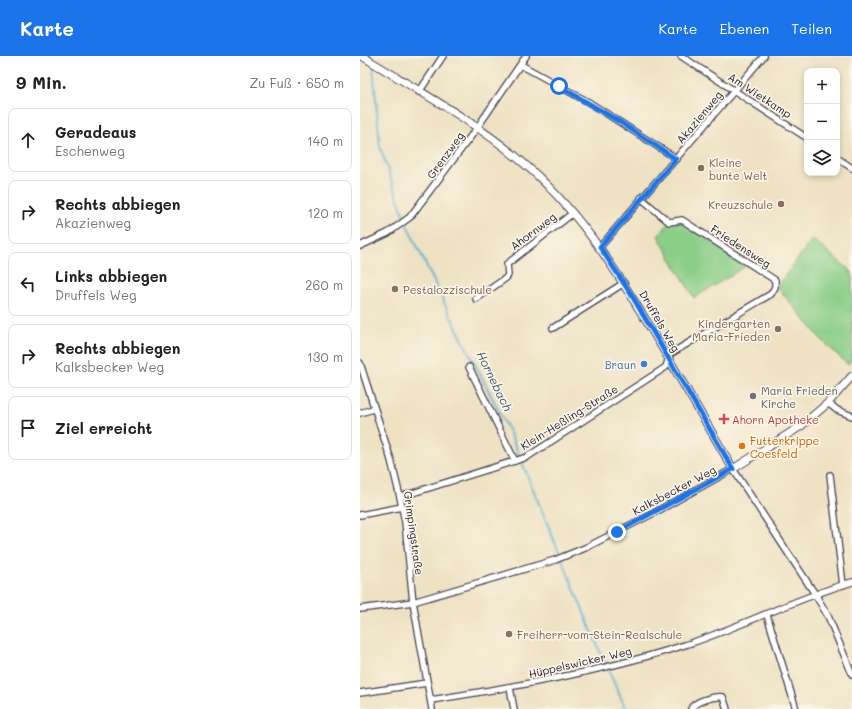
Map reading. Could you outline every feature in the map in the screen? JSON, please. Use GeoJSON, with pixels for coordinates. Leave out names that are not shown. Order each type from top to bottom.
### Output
{"type":"FeatureCollection","features":[{"type":"Feature","properties":{"kind":"street"},"geometry":{"type":"LineString","coordinates":[[419,92],[443,56]]}},
{"type":"Feature","properties":{"kind":"street","name":"Grenzweg"},"geometry":{"type":"LineString","coordinates":[[360,246],[376,240],[399,226],[410,217],[477,128],[526,56]]}},
{"type":"Feature","properties":{"kind":"street","name":"Am Wietkamp"},"geometry":{"type":"LineString","coordinates":[[681,56],[804,136]]}},
{"type":"Feature","properties":{"kind":"street","name":"Akazienweg"},"geometry":{"type":"LineString","coordinates":[[600,247],[764,56]]}},
{"type":"Feature","properties":{"kind":"street","name":"Druffels Weg"},"geometry":{"type":"LineString","coordinates":[[364,57],[477,128],[528,166],[573,213],[600,247],[624,283],[733,469],[828,616],[852,674]]}},
{"type":"Feature","properties":{"kind":"street"},"geometry":{"type":"LineString","coordinates":[[521,65],[596,107],[676,159]]}},
{"type":"Feature","properties":{"kind":"street"},"geometry":{"type":"LineString","coordinates":[[840,160],[852,168]]}},
{"type":"Feature","properties":{"kind":"street","name":"Friedensweg"},"geometry":{"type":"LineString","coordinates":[[641,198],[669,222],[682,220],[775,280],[775,287],[771,294],[670,354],[669,360]]}},
{"type":"Feature","properties":{"kind":"street","name":"Ahornweg"},"geometry":{"type":"LineString","coordinates":[[476,299],[506,278],[508,275],[507,264],[573,213]]}},
{"type":"Feature","properties":{"kind":"street"},"geometry":{"type":"LineString","coordinates":[[553,328],[624,283]]}},
{"type":"Feature","properties":{"kind":"street","name":"Klein-Heßling-Straße"},"geometry":{"type":"LineString","coordinates":[[400,497],[527,456],[658,373],[666,367],[669,360]]}},
{"type":"Feature","properties":{"kind":"street","name":"Grimpingstraße"},"geometry":{"type":"LineString","coordinates":[[360,363],[373,409],[391,460],[400,497],[405,522],[414,602],[432,709]]}},
{"type":"Feature","properties":{"kind":"street"},"geometry":{"type":"LineString","coordinates":[[469,367],[515,461]]}},
{"type":"Feature","properties":{"kind":"street","name":"Kalksbecker Weg"},"geometry":{"type":"LineString","coordinates":[[360,608],[414,602],[566,556],[652,514],[733,469],[796,430],[828,403],[852,376]]}},
{"type":"Feature","properties":{"kind":"street"},"geometry":{"type":"LineString","coordinates":[[828,403],[837,410],[852,416]]}},
{"type":"Feature","properties":{"kind":"street"},"geometry":{"type":"LineString","coordinates":[[360,413],[373,409]]}},
{"type":"Feature","properties":{"kind":"street"},"geometry":{"type":"LineString","coordinates":[[830,475],[843,585]]}},
{"type":"Feature","properties":{"kind":"street"},"geometry":{"type":"LineString","coordinates":[[360,515],[402,507]]}},
{"type":"Feature","properties":{"kind":"street","name":"Hüppelswicker Weg"},"geometry":{"type":"LineString","coordinates":[[431,700],[510,688],[614,666],[691,643],[767,615],[815,594],[852,582]]}},
{"type":"Feature","properties":{"kind":"street"},"geometry":{"type":"LineString","coordinates":[[767,615],[796,709]]}},
{"type":"Feature","properties":{"kind":"street"},"geometry":{"type":"LineString","coordinates":[[360,694],[428,683]]}},
{"type":"Feature","properties":{"kind":"street"},"geometry":{"type":"LineString","coordinates":[[510,688],[514,709]]}},
{"type":"Feature","properties":{"kind":"street"},"geometry":{"type":"LineString","coordinates":[[691,709],[696,703],[718,697],[723,697],[727,709]]}},
{"type":"Feature","properties":{"kind":"green space"},"geometry":{"type":"Polygon","coordinates":[[[681,221],[749,264],[694,298],[658,236],[669,223],[681,221]]]}},
{"type":"Feature","properties":{"kind":"green space"},"geometry":{"type":"Polygon","coordinates":[[[812,239],[852,272],[852,359],[848,365],[820,338],[777,287],[812,239]]]}},
{"type":"Feature","properties":{"kind":"waterway","name":"Hornebach"},"geometry":{"type":"LineString","coordinates":[[373,65],[380,147],[407,225],[450,315],[509,431],[601,654],[626,709]]}},
{"type":"Feature","properties":{"kind":"place","name":"Kleine bunte Welt"},"geometry":{"type":"Point","coordinates":[701,168]}},
{"type":"Feature","properties":{"kind":"place","name":"Kreuzschule"},"geometry":{"type":"Point","coordinates":[781,204]}},
{"type":"Feature","properties":{"kind":"place","name":"Pestalozzischule"},"geometry":{"type":"Point","coordinates":[395,289]}},
{"type":"Feature","properties":{"kind":"place","name":"Kindergarten Maria-Frieden"},"geometry":{"type":"Point","coordinates":[778,329]}},
{"type":"Feature","properties":{"kind":"place","name":"Braun"},"geometry":{"type":"Point","coordinates":[644,364]}},
{"type":"Feature","properties":{"kind":"place","name":"Maria Frieden Kirche"},"geometry":{"type":"Point","coordinates":[753,396]}},
{"type":"Feature","properties":{"kind":"place","name":"Ahorn Apotheke"},"geometry":{"type":"Point","coordinates":[724,419]}},
{"type":"Feature","properties":{"kind":"place","name":"Futterkrippe Coesfeld"},"geometry":{"type":"Point","coordinates":[742,446]}},
{"type":"Feature","properties":{"kind":"place","name":"Freiherr-vom-Stein-Realschule"},"geometry":{"type":"Point","coordinates":[509,634]}},
{"type":"Feature","properties":{"kind":"route"},"geometry":{"type":"LineString","coordinates":[[559,86],[590,103],[676,159],[600,247],[631,294],[733,469],[729,473],[617,532]]}}]}
